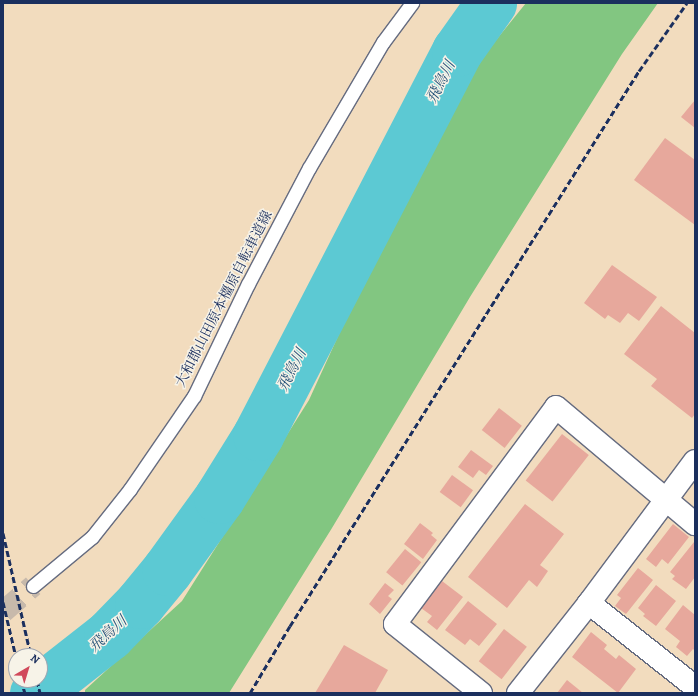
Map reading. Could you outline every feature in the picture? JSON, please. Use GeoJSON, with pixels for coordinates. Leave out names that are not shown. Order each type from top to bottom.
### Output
{"type":"FeatureCollection","features":[{"type":"Feature","properties":{"kind":"street"},"geometry":{"type":"LineString","coordinates":[[482,693],[395,624],[556,407],[695,524]]}},
{"type":"Feature","properties":{"kind":"street"},"geometry":{"type":"LineString","coordinates":[[518,693],[589,603],[695,461]]}},
{"type":"Feature","properties":{"kind":"street"},"geometry":{"type":"LineString","coordinates":[[589,603],[695,687]]}},
{"type":"Feature","properties":{"kind":"lane","name":"大和郡山田原本橿原自転車道線"},"geometry":{"type":"LineString","coordinates":[[33,586],[92,537],[130,489],[194,396],[248,284],[309,168],[383,42],[412,3]]}},
{"type":"Feature","properties":{"kind":"green space"},"geometry":{"type":"Polygon","coordinates":[[[526,3],[658,3],[622,54],[470,297],[332,528],[229,693],[85,693],[85,690],[182,601],[309,400],[411,176],[476,65],[526,3]]]}},
{"type":"Feature","properties":{"kind":"building"},"geometry":{"type":"Polygon","coordinates":[[[695,100],[695,128],[681,117],[695,100]]]}},
{"type":"Feature","properties":{"kind":"building"},"geometry":{"type":"Polygon","coordinates":[[[665,138],[695,160],[695,225],[634,180],[665,138]]]}},
{"type":"Feature","properties":{"kind":"building"},"geometry":{"type":"Polygon","coordinates":[[[612,265],[657,297],[639,321],[628,313],[620,323],[608,315],[605,319],[584,303],[612,265]]]}},
{"type":"Feature","properties":{"kind":"building"},"geometry":{"type":"Polygon","coordinates":[[[661,306],[695,333],[695,414],[692,418],[651,386],[657,379],[624,354],[661,306]]]}},
{"type":"Feature","properties":{"kind":"building"},"geometry":{"type":"Polygon","coordinates":[[[499,408],[522,426],[505,448],[482,430],[499,408]]]}},
{"type":"Feature","properties":{"kind":"building"},"geometry":{"type":"Polygon","coordinates":[[[562,434],[589,455],[552,501],[526,480],[562,434]]]}},
{"type":"Feature","properties":{"kind":"building"},"geometry":{"type":"Polygon","coordinates":[[[471,450],[493,466],[486,475],[479,470],[473,478],[458,467],[471,450]]]}},
{"type":"Feature","properties":{"kind":"building"},"geometry":{"type":"Polygon","coordinates":[[[452,475],[473,490],[461,507],[440,492],[452,475]]]}},
{"type":"Feature","properties":{"kind":"building"},"geometry":{"type":"Polygon","coordinates":[[[525,504],[564,534],[540,565],[548,571],[537,587],[529,580],[507,608],[468,577],[525,504]]]}},
{"type":"Feature","properties":{"kind":"building"},"geometry":{"type":"Polygon","coordinates":[[[420,523],[433,533],[431,535],[437,540],[423,559],[404,544],[420,523]]]}},
{"type":"Feature","properties":{"kind":"building"},"geometry":{"type":"Polygon","coordinates":[[[673,524],[689,537],[668,564],[662,559],[656,567],[646,559],[673,524]]]}},
{"type":"Feature","properties":{"kind":"building"},"geometry":{"type":"Polygon","coordinates":[[[694,542],[695,577],[686,589],[672,579],[675,576],[670,572],[694,542]]]}},
{"type":"Feature","properties":{"kind":"building"},"geometry":{"type":"Polygon","coordinates":[[[405,549],[421,562],[402,586],[386,572],[405,549]]]}},
{"type":"Feature","properties":{"kind":"building"},"geometry":{"type":"Polygon","coordinates":[[[638,568],[653,580],[626,614],[615,606],[621,598],[617,595],[638,568]]]}},
{"type":"Feature","properties":{"kind":"building"},"geometry":{"type":"Polygon","coordinates":[[[442,581],[463,597],[437,630],[427,622],[432,616],[421,608],[442,581]]]}},
{"type":"Feature","properties":{"kind":"building"},"geometry":{"type":"Polygon","coordinates":[[[385,583],[394,590],[388,596],[392,599],[380,614],[369,604],[385,583]]]}},
{"type":"Feature","properties":{"kind":"building"},"geometry":{"type":"Polygon","coordinates":[[[656,585],[676,601],[656,626],[643,616],[645,614],[638,608],[656,585]]]}},
{"type":"Feature","properties":{"kind":"building"},"geometry":{"type":"Polygon","coordinates":[[[468,601],[497,624],[479,646],[470,639],[465,645],[445,630],[468,601]]]}},
{"type":"Feature","properties":{"kind":"building"},"geometry":{"type":"Polygon","coordinates":[[[683,605],[695,615],[695,651],[693,649],[687,656],[676,647],[680,641],[665,629],[683,605]]]}},
{"type":"Feature","properties":{"kind":"building"},"geometry":{"type":"Polygon","coordinates":[[[504,629],[527,647],[502,679],[479,661],[504,629]]]}},
{"type":"Feature","properties":{"kind":"building"},"geometry":{"type":"Polygon","coordinates":[[[591,632],[607,645],[604,649],[616,659],[619,655],[636,669],[618,693],[572,657],[591,632]]]}},
{"type":"Feature","properties":{"kind":"building"},"geometry":{"type":"Polygon","coordinates":[[[344,645],[388,670],[375,693],[315,693],[344,645]]]}},
{"type":"Feature","properties":{"kind":"building"},"geometry":{"type":"Polygon","coordinates":[[[567,680],[583,693],[557,693],[567,680]]]}},
{"type":"Feature","properties":{"kind":"waterway","name":"飛鳥川"},"geometry":{"type":"LineString","coordinates":[[35,693],[109,635],[140,603],[167,570],[219,498],[258,435],[457,51],[491,3]]}},
{"type":"Feature","properties":{"kind":"tunnel"},"geometry":{"type":"LineString","coordinates":[[3,612],[33,586]]}},
{"type":"Feature","properties":{"kind":"railway"},"geometry":{"type":"LineString","coordinates":[[250,693],[290,626],[639,71],[687,3]]}},
{"type":"Feature","properties":{"kind":"railway"},"geometry":{"type":"LineString","coordinates":[[3,533],[29,648]]}},
{"type":"Feature","properties":{"kind":"railway"},"geometry":{"type":"LineString","coordinates":[[3,602],[14,648]]}},
{"type":"Feature","properties":{"kind":"railway"},"geometry":{"type":"LineString","coordinates":[[23,688],[25,693]]}},
{"type":"Feature","properties":{"kind":"railway"},"geometry":{"type":"LineString","coordinates":[[39,688],[40,693]]}}]}
